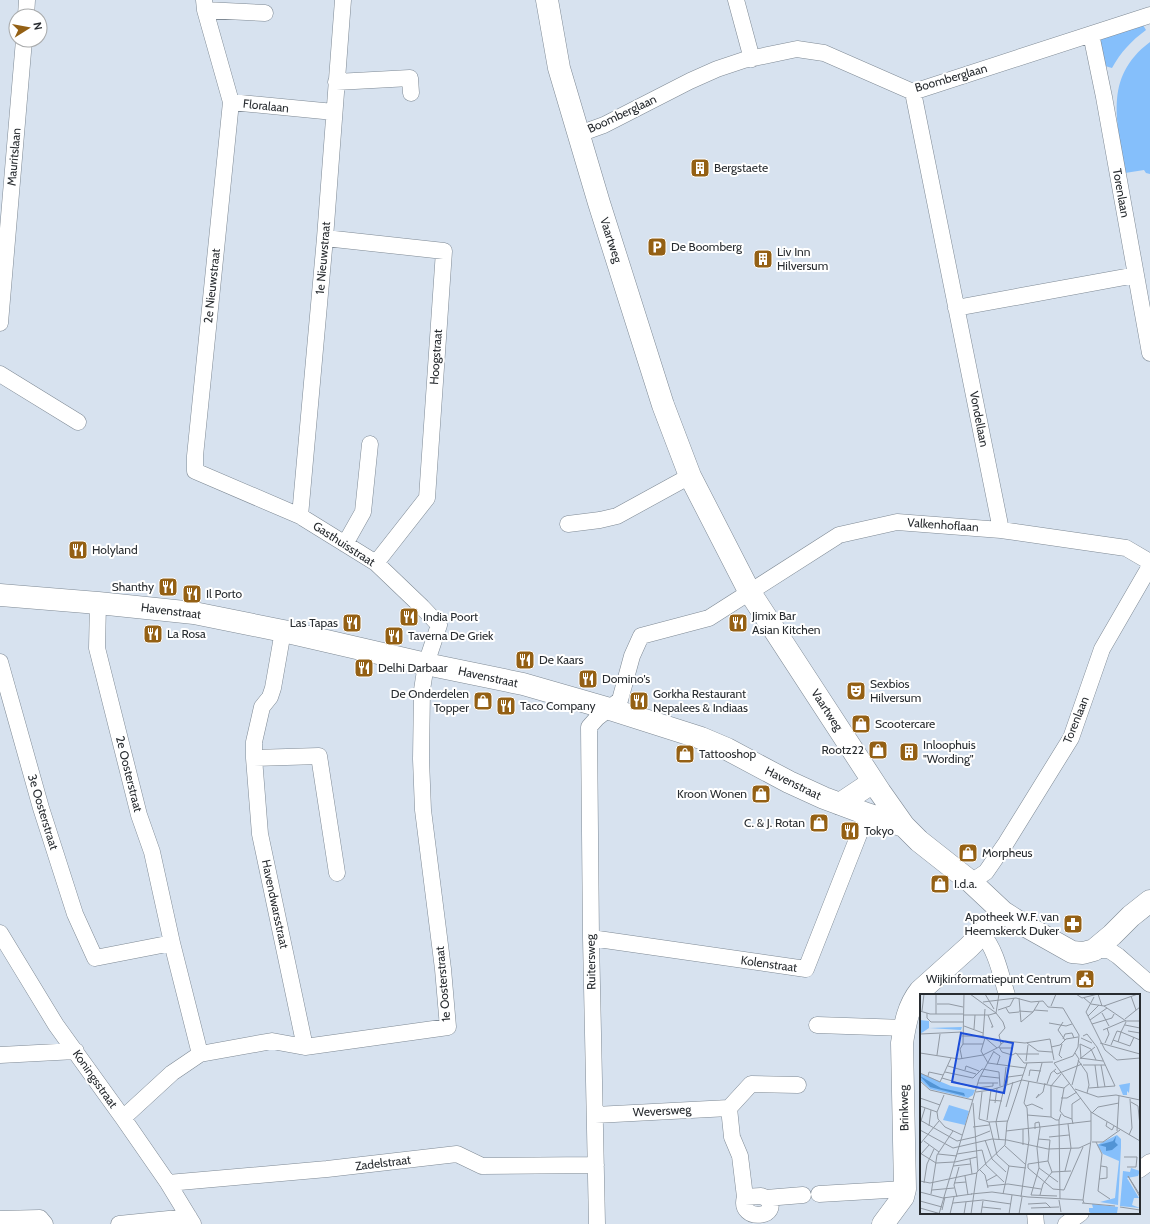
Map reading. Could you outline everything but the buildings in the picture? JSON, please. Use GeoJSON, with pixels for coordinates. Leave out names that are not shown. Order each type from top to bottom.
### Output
{"type":"FeatureCollection","features":[{"type":"Feature","properties":{"kind":"street","name":"1e Nieuwstraat"},"geometry":{"type":"LineString","coordinates":[[300,516],[325,238],[343,0]]}},
{"type":"Feature","properties":{"kind":"street","name":"Vaartweg"},"geometry":{"type":"LineString","coordinates":[[547,0],[559,68],[599,203],[663,404],[690,476],[750,591],[904,826],[919,841],[971,882],[1003,912],[1067,950],[1082,953],[1094,950]]}},
{"type":"Feature","properties":{"kind":"street"},"geometry":{"type":"LineString","coordinates":[[736,0],[752,59]]}},
{"type":"Feature","properties":{"kind":"street"},"geometry":{"type":"LineString","coordinates":[[204,5],[265,13]]}},
{"type":"Feature","properties":{"kind":"street","name":"Floralaan"},"geometry":{"type":"LineString","coordinates":[[204,5],[231,102],[334,112]]}},
{"type":"Feature","properties":{"kind":"street","name":"Boomberglaan"},"geometry":{"type":"LineString","coordinates":[[579,134],[604,125],[690,81],[717,69],[752,59],[797,49],[824,53],[913,92],[1150,15]]}},
{"type":"Feature","properties":{"kind":"street","name":"Torenlaan"},"geometry":{"type":"LineString","coordinates":[[1091,34],[1104,97],[1150,353]]}},
{"type":"Feature","properties":{"kind":"street","name":"Mauritslaan"},"geometry":{"type":"LineString","coordinates":[[0,323],[23,48]]}},
{"type":"Feature","properties":{"kind":"street"},"geometry":{"type":"LineString","coordinates":[[336,82],[410,78],[411,93]]}},
{"type":"Feature","properties":{"kind":"street","name":"Vondellaan"},"geometry":{"type":"LineString","coordinates":[[913,92],[1001,530]]}},
{"type":"Feature","properties":{"kind":"street","name":"2e Nieuwstraat"},"geometry":{"type":"LineString","coordinates":[[195,471],[231,102]]}},
{"type":"Feature","properties":{"kind":"street","name":"Hoogstraat"},"geometry":{"type":"LineString","coordinates":[[325,238],[444,251],[427,498],[376,563]]}},
{"type":"Feature","properties":{"kind":"street"},"geometry":{"type":"LineString","coordinates":[[956,308],[1136,275]]}},
{"type":"Feature","properties":{"kind":"street"},"geometry":{"type":"LineString","coordinates":[[0,374],[78,422]]}},
{"type":"Feature","properties":{"kind":"street"},"geometry":{"type":"LineString","coordinates":[[345,544],[363,512],[370,444]]}},
{"type":"Feature","properties":{"kind":"street","name":"Gasthuisstraat"},"geometry":{"type":"LineString","coordinates":[[195,471],[300,516],[376,563],[422,607],[438,625],[426,664]]}},
{"type":"Feature","properties":{"kind":"street"},"geometry":{"type":"LineString","coordinates":[[568,524],[600,520],[617,516],[690,476]]}},
{"type":"Feature","properties":{"kind":"street","name":"Valkenhoflaan"},"geometry":{"type":"LineString","coordinates":[[614,706],[620,700],[632,656],[641,636],[708,618],[839,535],[897,522],[1001,530],[1126,548],[1150,562]]}},
{"type":"Feature","properties":{"kind":"street","name":"Torenlaan"},"geometry":{"type":"LineString","coordinates":[[971,882],[986,872],[1006,843],[1071,738],[1102,649],[1150,566]]}},
{"type":"Feature","properties":{"kind":"street","name":"Havenstraat"},"geometry":{"type":"LineString","coordinates":[[0,595],[194,613],[523,684],[614,706],[727,749],[789,782],[840,804],[865,818],[904,826]]}},
{"type":"Feature","properties":{"kind":"street","name":"2e Oosterstraat"},"geometry":{"type":"LineString","coordinates":[[98,603],[98,648],[139,815],[152,852],[172,943],[200,1054]]}},
{"type":"Feature","properties":{"kind":"street","name":"Havendwarsstraat"},"geometry":{"type":"LineString","coordinates":[[283,631],[273,688],[270,696],[262,707],[254,742],[254,758],[260,834],[305,1047]]}},
{"type":"Feature","properties":{"kind":"street","name":"3e Oosterstraat"},"geometry":{"type":"LineString","coordinates":[[0,662],[41,808],[75,914],[95,958],[172,943]]}},
{"type":"Feature","properties":{"kind":"street","name":"1e Oosterstraat"},"geometry":{"type":"LineString","coordinates":[[123,1118],[172,1073],[200,1054],[272,1041],[305,1047],[448,1027],[443,969],[423,810],[421,759],[422,690],[426,664]]}},
{"type":"Feature","properties":{"kind":"street","name":"Ruitersweg"},"geometry":{"type":"LineString","coordinates":[[597,1224],[591,938],[589,727],[597,718],[614,706]]}},
{"type":"Feature","properties":{"kind":"street"},"geometry":{"type":"LineString","coordinates":[[254,758],[319,756],[337,873]]}},
{"type":"Feature","properties":{"kind":"street"},"geometry":{"type":"LineString","coordinates":[[840,804],[874,782]]}},
{"type":"Feature","properties":{"kind":"street","name":"Kolenstraat"},"geometry":{"type":"LineString","coordinates":[[591,938],[806,969],[865,818]]}},
{"type":"Feature","properties":{"kind":"street"},"geometry":{"type":"LineString","coordinates":[[1094,950],[1131,916],[1150,901]]}},
{"type":"Feature","properties":{"kind":"street","name":"Brinkweg"},"geometry":{"type":"LineString","coordinates":[[905,1190],[902,1043],[914,999],[920,991],[970,947],[1003,912]]}},
{"type":"Feature","properties":{"kind":"street","name":"Koningsstraat"},"geometry":{"type":"LineString","coordinates":[[0,933],[56,1026],[76,1051],[123,1118],[168,1183],[191,1220]]}},
{"type":"Feature","properties":{"kind":"street"},"geometry":{"type":"LineString","coordinates":[[982,934],[988,941],[1000,969],[1007,994]]}},
{"type":"Feature","properties":{"kind":"street"},"geometry":{"type":"LineString","coordinates":[[1094,950],[1109,950],[1150,984]]}},
{"type":"Feature","properties":{"kind":"street"},"geometry":{"type":"LineString","coordinates":[[817,1025],[905,1028]]}},
{"type":"Feature","properties":{"kind":"street"},"geometry":{"type":"LineString","coordinates":[[0,1055],[76,1051]]}},
{"type":"Feature","properties":{"kind":"street"},"geometry":{"type":"LineString","coordinates":[[766,1198],[770,1202],[771,1207],[767,1216],[762,1220],[754,1222],[749,1218],[744,1209],[745,1197],[740,1156],[732,1137],[729,1108],[751,1084],[798,1085]]}},
{"type":"Feature","properties":{"kind":"street","name":"Weversweg"},"geometry":{"type":"LineString","coordinates":[[595,1115],[729,1108]]}},
{"type":"Feature","properties":{"kind":"street","name":"Zadelstraat"},"geometry":{"type":"LineString","coordinates":[[168,1183],[327,1169],[457,1154],[482,1166],[596,1165]]}},
{"type":"Feature","properties":{"kind":"street"},"geometry":{"type":"LineString","coordinates":[[1140,1169],[1150,1162]]}},
{"type":"Feature","properties":{"kind":"street"},"geometry":{"type":"LineString","coordinates":[[819,1194],[905,1190],[902,1197],[883,1224]]}},
{"type":"Feature","properties":{"kind":"street"},"geometry":{"type":"LineString","coordinates":[[745,1197],[761,1196],[766,1198],[803,1195]]}},
{"type":"Feature","properties":{"kind":"street"},"geometry":{"type":"LineString","coordinates":[[1035,1214],[1036,1224]]}},
{"type":"Feature","properties":{"kind":"street"},"geometry":{"type":"LineString","coordinates":[[1066,1224],[1080,1214]]}},
{"type":"Feature","properties":{"kind":"street"},"geometry":{"type":"LineString","coordinates":[[0,1219],[40,1218],[45,1224]]}},
{"type":"Feature","properties":{"kind":"street"},"geometry":{"type":"LineString","coordinates":[[119,1224],[191,1220]]}},
{"type":"Feature","properties":{"kind":"shaded area"},"geometry":{"type":"Polygon","coordinates":[[[1143,25],[1146,30],[1127,47],[1112,68],[1105,66],[1098,38],[1143,25]]]}},
{"type":"Feature","properties":{"kind":"shaded area"},"geometry":{"type":"Polygon","coordinates":[[[1150,42],[1150,174],[1146,173],[1144,170],[1125,173],[1117,119],[1119,86],[1125,71],[1135,56],[1150,42]]]}},
{"type":"Feature","properties":{"kind":"place","name":"Bergstaete"},"geometry":{"type":"Point","coordinates":[700,168]}},
{"type":"Feature","properties":{"kind":"place","name":"De Boomberg"},"geometry":{"type":"Point","coordinates":[657,247]}},
{"type":"Feature","properties":{"kind":"place","name":"Liv Inn Hilversum"},"geometry":{"type":"Point","coordinates":[763,259]}},
{"type":"Feature","properties":{"kind":"place","name":"Holyland"},"geometry":{"type":"Point","coordinates":[78,550]}},
{"type":"Feature","properties":{"kind":"place","name":"Shanthy"},"geometry":{"type":"Point","coordinates":[168,587]}},
{"type":"Feature","properties":{"kind":"place","name":"Il Porto"},"geometry":{"type":"Point","coordinates":[192,594]}},
{"type":"Feature","properties":{"kind":"place","name":"India Poort"},"geometry":{"type":"Point","coordinates":[409,617]}},
{"type":"Feature","properties":{"kind":"place","name":"Las Tapas"},"geometry":{"type":"Point","coordinates":[352,623]}},
{"type":"Feature","properties":{"kind":"place","name":"Jimix Bar Asian Kitchen"},"geometry":{"type":"Point","coordinates":[738,623]}},
{"type":"Feature","properties":{"kind":"place","name":"La Rosa"},"geometry":{"type":"Point","coordinates":[153,634]}},
{"type":"Feature","properties":{"kind":"place","name":"Taverna De Griek"},"geometry":{"type":"Point","coordinates":[394,636]}},
{"type":"Feature","properties":{"kind":"place","name":"De Kaars"},"geometry":{"type":"Point","coordinates":[525,660]}},
{"type":"Feature","properties":{"kind":"place","name":"Delhi Darbaar"},"geometry":{"type":"Point","coordinates":[364,668]}},
{"type":"Feature","properties":{"kind":"place","name":"Domino's"},"geometry":{"type":"Point","coordinates":[588,679]}},
{"type":"Feature","properties":{"kind":"place","name":"Sexbios Hilversum"},"geometry":{"type":"Point","coordinates":[856,691]}},
{"type":"Feature","properties":{"kind":"place","name":"De Onderdelen Topper"},"geometry":{"type":"Point","coordinates":[483,701]}},
{"type":"Feature","properties":{"kind":"place","name":"Gorkha Restaurant Nepalees & Indiaas"},"geometry":{"type":"Point","coordinates":[639,701]}},
{"type":"Feature","properties":{"kind":"place","name":"Taco Company"},"geometry":{"type":"Point","coordinates":[506,706]}},
{"type":"Feature","properties":{"kind":"place","name":"Scootercare"},"geometry":{"type":"Point","coordinates":[861,724]}},
{"type":"Feature","properties":{"kind":"place","name":"Rootz22"},"geometry":{"type":"Point","coordinates":[878,750]}},
{"type":"Feature","properties":{"kind":"place","name":"Inloophuis \"Wording\""},"geometry":{"type":"Point","coordinates":[909,752]}},
{"type":"Feature","properties":{"kind":"place","name":"Tattooshop"},"geometry":{"type":"Point","coordinates":[685,754]}},
{"type":"Feature","properties":{"kind":"place","name":"Kroon Wonen"},"geometry":{"type":"Point","coordinates":[761,794]}},
{"type":"Feature","properties":{"kind":"place","name":"C. & J. Rotan"},"geometry":{"type":"Point","coordinates":[819,823]}},
{"type":"Feature","properties":{"kind":"place","name":"Tokyo"},"geometry":{"type":"Point","coordinates":[850,831]}},
{"type":"Feature","properties":{"kind":"place","name":"Morpheus"},"geometry":{"type":"Point","coordinates":[968,853]}},
{"type":"Feature","properties":{"kind":"place","name":"I.d.a."},"geometry":{"type":"Point","coordinates":[940,884]}},
{"type":"Feature","properties":{"kind":"place","name":"Apotheek W.F. van Heemskerck Duker"},"geometry":{"type":"Point","coordinates":[1073,924]}},
{"type":"Feature","properties":{"kind":"place","name":"Wijkinformatiepunt Centrum"},"geometry":{"type":"Point","coordinates":[1085,979]}}]}
